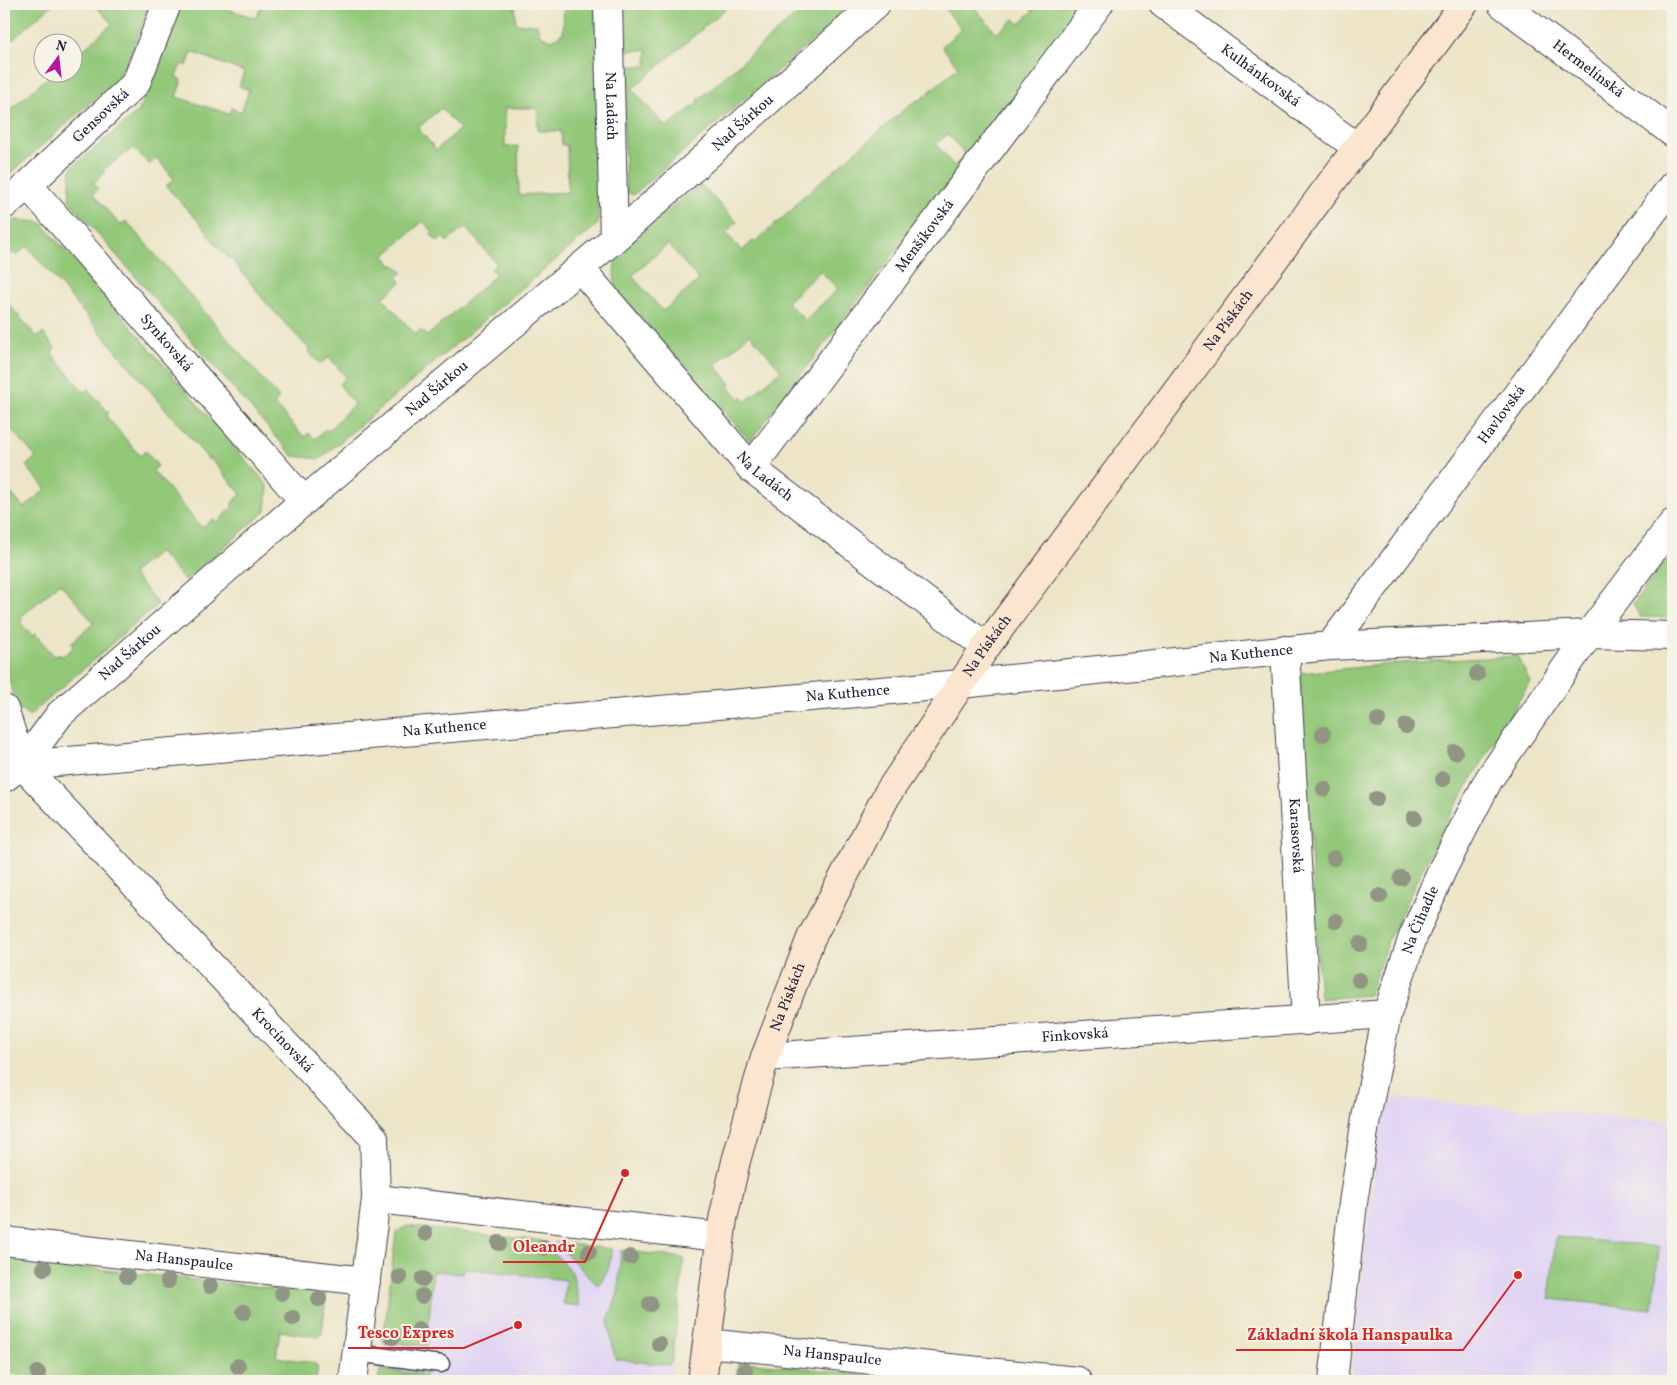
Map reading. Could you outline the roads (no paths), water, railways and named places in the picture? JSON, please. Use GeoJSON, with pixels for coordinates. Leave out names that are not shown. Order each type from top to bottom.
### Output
{"type":"FeatureCollection","features":[{"type":"Feature","properties":{"kind":"street","name":"Gensovská"},"geometry":{"type":"LineString","coordinates":[[4,205],[28,185],[136,83],[167,4]]}},
{"type":"Feature","properties":{"kind":"street","name":"Na Ladách"},"geometry":{"type":"LineString","coordinates":[[608,4],[614,239]]}},
{"type":"Feature","properties":{"kind":"street","name":"Nad Šárkou"},"geometry":{"type":"LineString","coordinates":[[13,771],[60,714],[304,501],[614,239],[876,4]]}},
{"type":"Feature","properties":{"kind":"street","name":"Menšíkovská"},"geometry":{"type":"LineString","coordinates":[[751,468],[1099,4]]}},
{"type":"Feature","properties":{"kind":"street","name":"Kulhánkovská"},"geometry":{"type":"LineString","coordinates":[[1163,4],[1358,148]]}},
{"type":"Feature","properties":{"kind":"street","name":"Na Pískách"},"geometry":{"type":"LineString","coordinates":[[702,1381],[720,1237],[736,1161],[765,1057],[811,938],[865,833],[888,793],[986,646],[1464,4]]}},
{"type":"Feature","properties":{"kind":"street","name":"Hermelínská"},"geometry":{"type":"LineString","coordinates":[[1502,4],[1673,133]]}},
{"type":"Feature","properties":{"kind":"street","name":"Synkovská"},"geometry":{"type":"LineString","coordinates":[[28,185],[304,501]]}},
{"type":"Feature","properties":{"kind":"street","name":"Havlovská"},"geometry":{"type":"LineString","coordinates":[[1330,646],[1673,185]]}},
{"type":"Feature","properties":{"kind":"street","name":"Na Ladách"},"geometry":{"type":"LineString","coordinates":[[580,268],[751,468],[986,646]]}},
{"type":"Feature","properties":{"kind":"street","name":"Na Čihadle"},"geometry":{"type":"LineString","coordinates":[[1333,1381],[1353,1203],[1387,1014],[1413,937],[1443,868],[1489,779],[1589,634],[1673,523]]}},
{"type":"Feature","properties":{"kind":"street","name":"Na Kuthence"},"geometry":{"type":"LineString","coordinates":[[13,771],[961,684],[1330,646],[1589,634],[1673,636]]}},
{"type":"Feature","properties":{"kind":"street","name":"Karasovská"},"geometry":{"type":"LineString","coordinates":[[1285,650],[1306,1022]]}},
{"type":"Feature","properties":{"kind":"street"},"geometry":{"type":"LineString","coordinates":[[4,709],[13,771]]}},
{"type":"Feature","properties":{"kind":"street","name":"Krocínovská"},"geometry":{"type":"LineString","coordinates":[[13,771],[374,1138],[376,1199],[353,1381]]}},
{"type":"Feature","properties":{"kind":"street","name":"Finkovská"},"geometry":{"type":"LineString","coordinates":[[765,1057],[1306,1022],[1387,1014]]}},
{"type":"Feature","properties":{"kind":"street"},"geometry":{"type":"LineString","coordinates":[[376,1199],[720,1237]]}},
{"type":"Feature","properties":{"kind":"street","name":"Na Hanspaulce"},"geometry":{"type":"LineString","coordinates":[[4,1242],[366,1281]]}},
{"type":"Feature","properties":{"kind":"street","name":"Na Hanspaulce"},"geometry":{"type":"LineString","coordinates":[[707,1343],[1077,1381]]}},
{"type":"Feature","properties":{"kind":"lane"},"geometry":{"type":"LineString","coordinates":[[356,1352],[441,1364]]}},
{"type":"Feature","properties":{"kind":"place","name":"Oleandr"},"geometry":{"type":"Point","coordinates":[625,1173]}},
{"type":"Feature","properties":{"kind":"place","name":"Základní škola Hanspaulka"},"geometry":{"type":"Point","coordinates":[1518,1275]}},
{"type":"Feature","properties":{"kind":"place","name":"Tesco Expres"},"geometry":{"type":"Point","coordinates":[518,1325]}}]}
